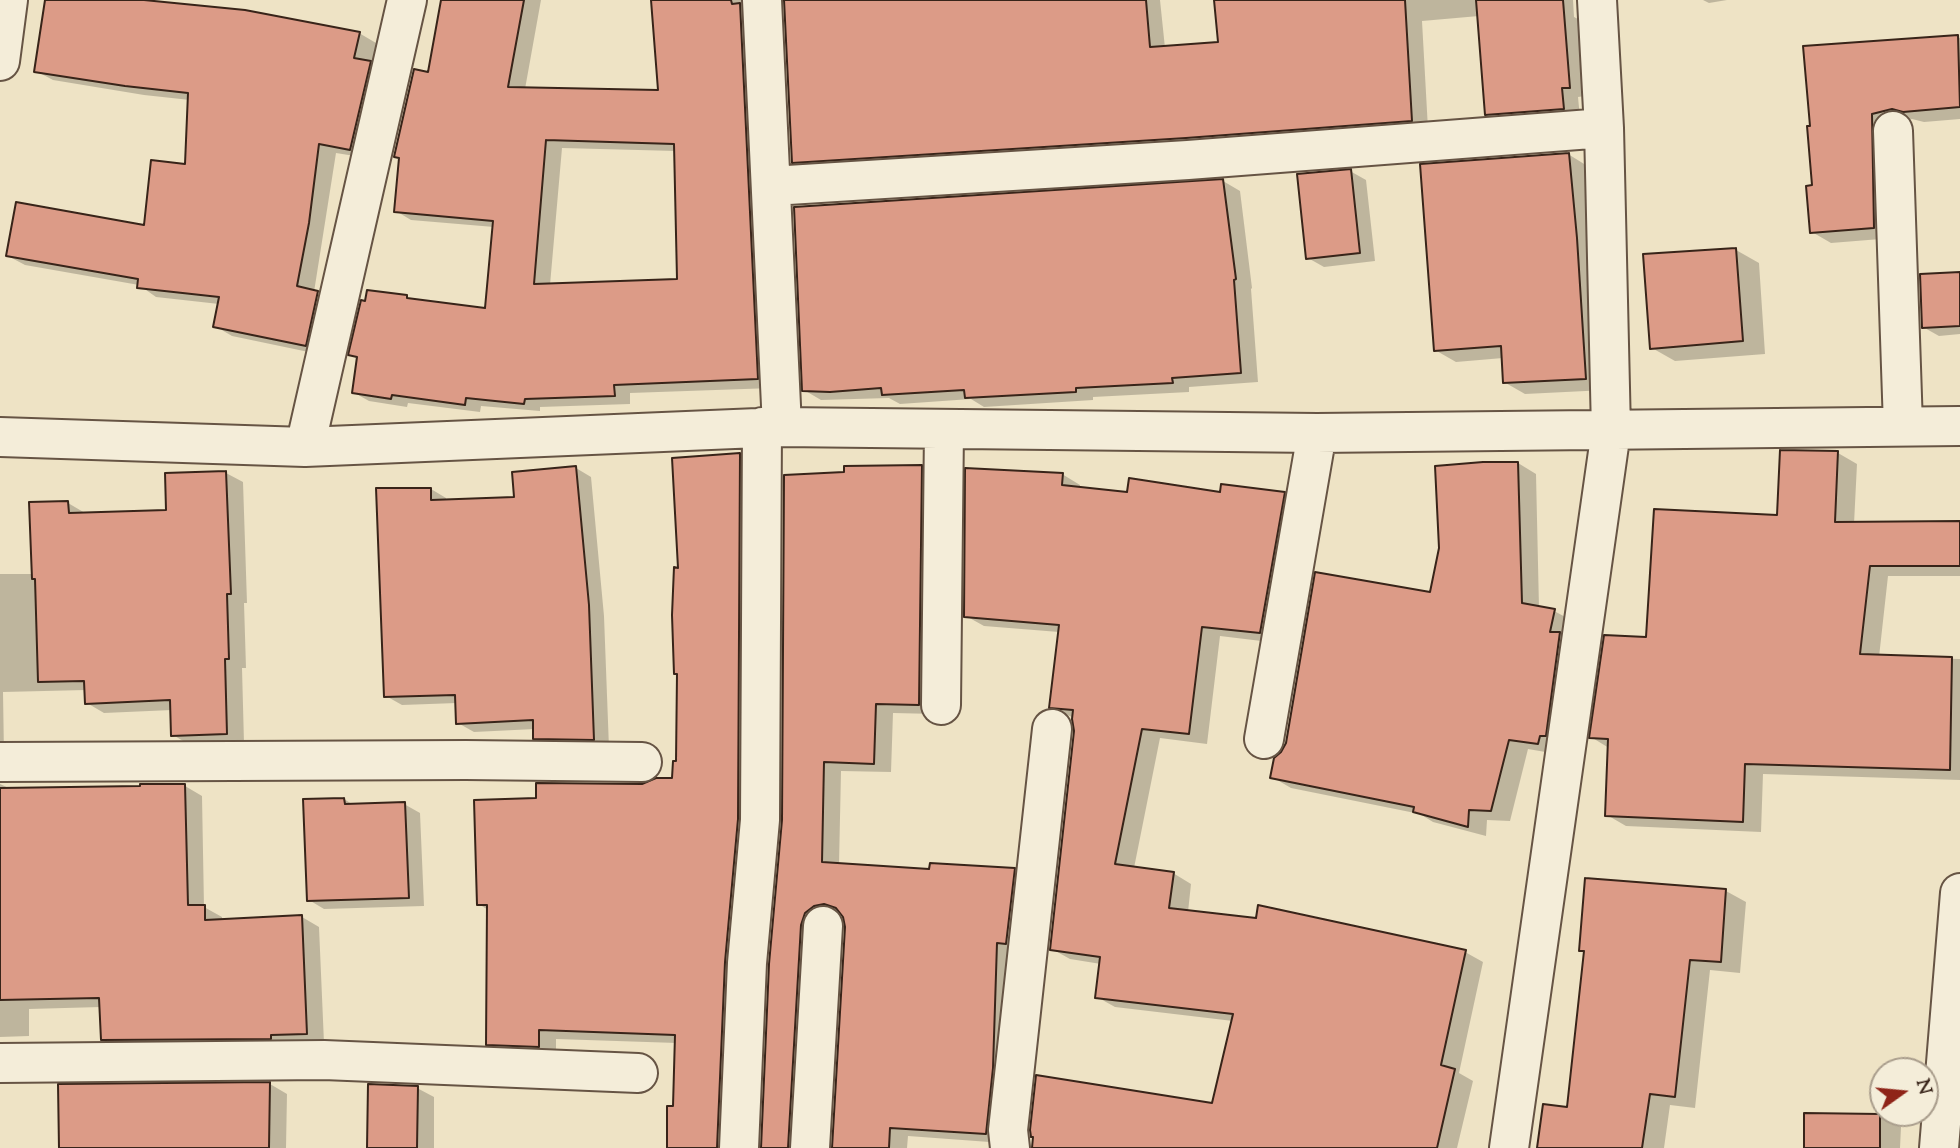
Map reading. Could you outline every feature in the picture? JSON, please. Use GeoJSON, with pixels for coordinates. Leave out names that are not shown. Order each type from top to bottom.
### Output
{"type":"FeatureCollection","features":[{"type":"Feature","properties":{"kind":"street"},"geometry":{"type":"LineString","coordinates":[[0,61],[8,0]]}},
{"type":"Feature","properties":{"kind":"street"},"geometry":{"type":"LineString","coordinates":[[305,447],[407,0]]}},
{"type":"Feature","properties":{"kind":"street"},"geometry":{"type":"LineString","coordinates":[[739,1148],[746,976],[760,820],[772,427],[772,186],[762,0]]}},
{"type":"Feature","properties":{"kind":"street"},"geometry":{"type":"LineString","coordinates":[[1509,1148],[1611,432],[1604,128],[1597,0]]}},
{"type":"Feature","properties":{"kind":"street"},"geometry":{"type":"LineString","coordinates":[[772,186],[1188,160],[1604,128]]}},
{"type":"Feature","properties":{"kind":"street"},"geometry":{"type":"LineString","coordinates":[[1892,131],[1903,426]]}},
{"type":"Feature","properties":{"kind":"street"},"geometry":{"type":"LineString","coordinates":[[0,437],[305,447],[772,427],[1317,433],[1611,432],[1960,426]]}},
{"type":"Feature","properties":{"kind":"street"},"geometry":{"type":"LineString","coordinates":[[941,705],[944,429]]}},
{"type":"Feature","properties":{"kind":"street"},"geometry":{"type":"LineString","coordinates":[[1264,739],[1317,433]]}},
{"type":"Feature","properties":{"kind":"street"},"geometry":{"type":"LineString","coordinates":[[1010,1148],[1008,1130],[1052,729]]}},
{"type":"Feature","properties":{"kind":"street"},"geometry":{"type":"LineString","coordinates":[[0,762],[642,762]]}},
{"type":"Feature","properties":{"kind":"street"},"geometry":{"type":"LineString","coordinates":[[1939,1148],[1960,893]]}},
{"type":"Feature","properties":{"kind":"street"},"geometry":{"type":"LineString","coordinates":[[810,1148],[823,926]]}},
{"type":"Feature","properties":{"kind":"street"},"geometry":{"type":"LineString","coordinates":[[0,1063],[324,1060],[638,1073]]}},
{"type":"Feature","properties":{"kind":"building"},"geometry":{"type":"Polygon","coordinates":[[[45,0],[144,0],[245,10],[360,32],[354,58],[371,61],[350,150],[319,144],[309,223],[297,286],[318,291],[306,346],[213,327],[219,297],[137,288],[138,279],[6,256],[16,202],[144,225],[151,160],[185,164],[188,93],[34,72],[45,0]]]}},
{"type":"Feature","properties":{"kind":"building"},"geometry":{"type":"Polygon","coordinates":[[[441,0],[524,0],[508,87],[658,90],[651,0],[731,0],[732,4],[740,3],[758,379],[614,385],[615,396],[525,399],[524,404],[466,398],[465,405],[392,395],[391,399],[352,393],[357,357],[348,355],[361,300],[365,301],[367,290],[485,308],[493,221],[394,212],[399,158],[394,157],[414,69],[428,72],[441,0]],[[546,140],[534,284],[677,279],[674,144],[546,140]]]}},
{"type":"Feature","properties":{"kind":"building"},"geometry":{"type":"Polygon","coordinates":[[[784,0],[1146,0],[1150,47],[1218,42],[1214,0],[1405,0],[1412,121],[792,163],[784,0]]]}},
{"type":"Feature","properties":{"kind":"building"},"geometry":{"type":"Polygon","coordinates":[[[1476,0],[1563,0],[1570,88],[1562,88],[1564,109],[1485,115],[1476,0]]]}},
{"type":"Feature","properties":{"kind":"building"},"geometry":{"type":"Polygon","coordinates":[[[1958,35],[1960,107],[1903,112],[1892,109],[1872,114],[1874,228],[1810,233],[1806,186],[1812,185],[1807,126],[1810,126],[1803,46],[1958,35]]]}},
{"type":"Feature","properties":{"kind":"building"},"geometry":{"type":"Polygon","coordinates":[[[1569,153],[1586,379],[1503,383],[1501,346],[1434,351],[1420,164],[1569,153]]]}},
{"type":"Feature","properties":{"kind":"building"},"geometry":{"type":"Polygon","coordinates":[[[1351,169],[1360,253],[1306,259],[1297,174],[1351,169]]]}},
{"type":"Feature","properties":{"kind":"building"},"geometry":{"type":"Polygon","coordinates":[[[1223,179],[1236,279],[1241,373],[1172,378],[1173,383],[1076,388],[1076,392],[965,398],[964,390],[882,395],[881,388],[802,391],[794,207],[1223,179]]]}},
{"type":"Feature","properties":{"kind":"building"},"geometry":{"type":"Polygon","coordinates":[[[1736,248],[1743,341],[1650,349],[1643,254],[1736,248]]]}},
{"type":"Feature","properties":{"kind":"building"},"geometry":{"type":"Polygon","coordinates":[[[1960,272],[1960,326],[1922,328],[1920,274],[1960,272]]]}},
{"type":"Feature","properties":{"kind":"building"},"geometry":{"type":"Polygon","coordinates":[[[1780,450],[1838,451],[1835,522],[1960,521],[1960,566],[1870,566],[1860,654],[1952,657],[1950,770],[1745,764],[1743,822],[1605,816],[1608,739],[1589,738],[1604,635],[1646,637],[1654,509],[1777,515],[1780,450]]]}},
{"type":"Feature","properties":{"kind":"building"},"geometry":{"type":"Polygon","coordinates":[[[740,453],[738,819],[725,962],[717,1148],[667,1148],[667,1106],[673,1106],[675,1035],[539,1030],[539,1047],[486,1045],[487,905],[477,905],[474,800],[536,798],[536,783],[642,784],[656,778],[672,778],[673,761],[676,761],[677,674],[674,674],[672,615],[674,567],[678,568],[672,458],[740,453]]]}},
{"type":"Feature","properties":{"kind":"building"},"geometry":{"type":"Polygon","coordinates":[[[1518,462],[1522,603],[1555,609],[1550,632],[1560,632],[1546,736],[1540,736],[1538,744],[1509,740],[1491,811],[1469,810],[1468,827],[1413,812],[1414,807],[1270,778],[1274,758],[1286,743],[1315,572],[1430,592],[1439,548],[1435,466],[1518,462]]]}},
{"type":"Feature","properties":{"kind":"building"},"geometry":{"type":"Polygon","coordinates":[[[922,465],[919,705],[876,704],[874,764],[824,762],[822,862],[929,869],[930,863],[1015,868],[1006,944],[997,943],[993,1068],[986,1134],[890,1128],[889,1148],[832,1148],[845,927],[843,917],[836,908],[824,904],[814,906],[805,913],[801,925],[788,1148],[761,1148],[769,964],[782,820],[784,475],[844,472],[844,466],[922,465]]]}},
{"type":"Feature","properties":{"kind":"building"},"geometry":{"type":"Polygon","coordinates":[[[576,466],[589,605],[594,740],[533,739],[533,720],[456,724],[455,695],[384,697],[376,488],[431,488],[431,500],[514,497],[512,472],[576,466]]]}},
{"type":"Feature","properties":{"kind":"building"},"geometry":{"type":"Polygon","coordinates":[[[965,468],[1063,473],[1062,485],[1127,492],[1129,478],[1220,492],[1221,484],[1285,492],[1260,633],[1202,627],[1189,734],[1142,729],[1115,864],[1174,872],[1169,908],[1256,918],[1258,905],[1466,950],[1441,1065],[1455,1069],[1437,1148],[1032,1148],[1033,1137],[1030,1130],[1036,1075],[1212,1103],[1233,1014],[1095,998],[1100,957],[1050,950],[1074,731],[1073,710],[1049,708],[1059,625],[964,617],[965,468]]]}},
{"type":"Feature","properties":{"kind":"building"},"geometry":{"type":"Polygon","coordinates":[[[226,471],[231,594],[227,594],[229,659],[225,659],[227,734],[171,736],[170,700],[85,704],[84,681],[38,682],[35,579],[32,579],[29,502],[68,501],[69,513],[166,510],[165,473],[226,471]]]}},
{"type":"Feature","properties":{"kind":"building"},"geometry":{"type":"Polygon","coordinates":[[[185,784],[188,905],[205,905],[205,920],[302,915],[307,1034],[271,1035],[271,1039],[101,1040],[99,998],[0,1000],[0,788],[185,784]]]}},
{"type":"Feature","properties":{"kind":"building"},"geometry":{"type":"Polygon","coordinates":[[[344,798],[345,804],[405,802],[409,898],[307,901],[303,799],[344,798]]]}},
{"type":"Feature","properties":{"kind":"building"},"geometry":{"type":"Polygon","coordinates":[[[1585,878],[1726,889],[1721,962],[1690,960],[1675,1097],[1650,1094],[1642,1148],[1537,1148],[1543,1104],[1567,1107],[1584,951],[1579,951],[1585,878]]]}},
{"type":"Feature","properties":{"kind":"building"},"geometry":{"type":"Polygon","coordinates":[[[270,1082],[269,1148],[59,1148],[58,1084],[270,1082]]]}},
{"type":"Feature","properties":{"kind":"building"},"geometry":{"type":"Polygon","coordinates":[[[368,1084],[418,1086],[417,1148],[367,1148],[368,1084]]]}},
{"type":"Feature","properties":{"kind":"building"},"geometry":{"type":"Polygon","coordinates":[[[1804,1113],[1869,1114],[1869,1127],[1880,1127],[1880,1148],[1804,1148],[1804,1113]]]}}]}
